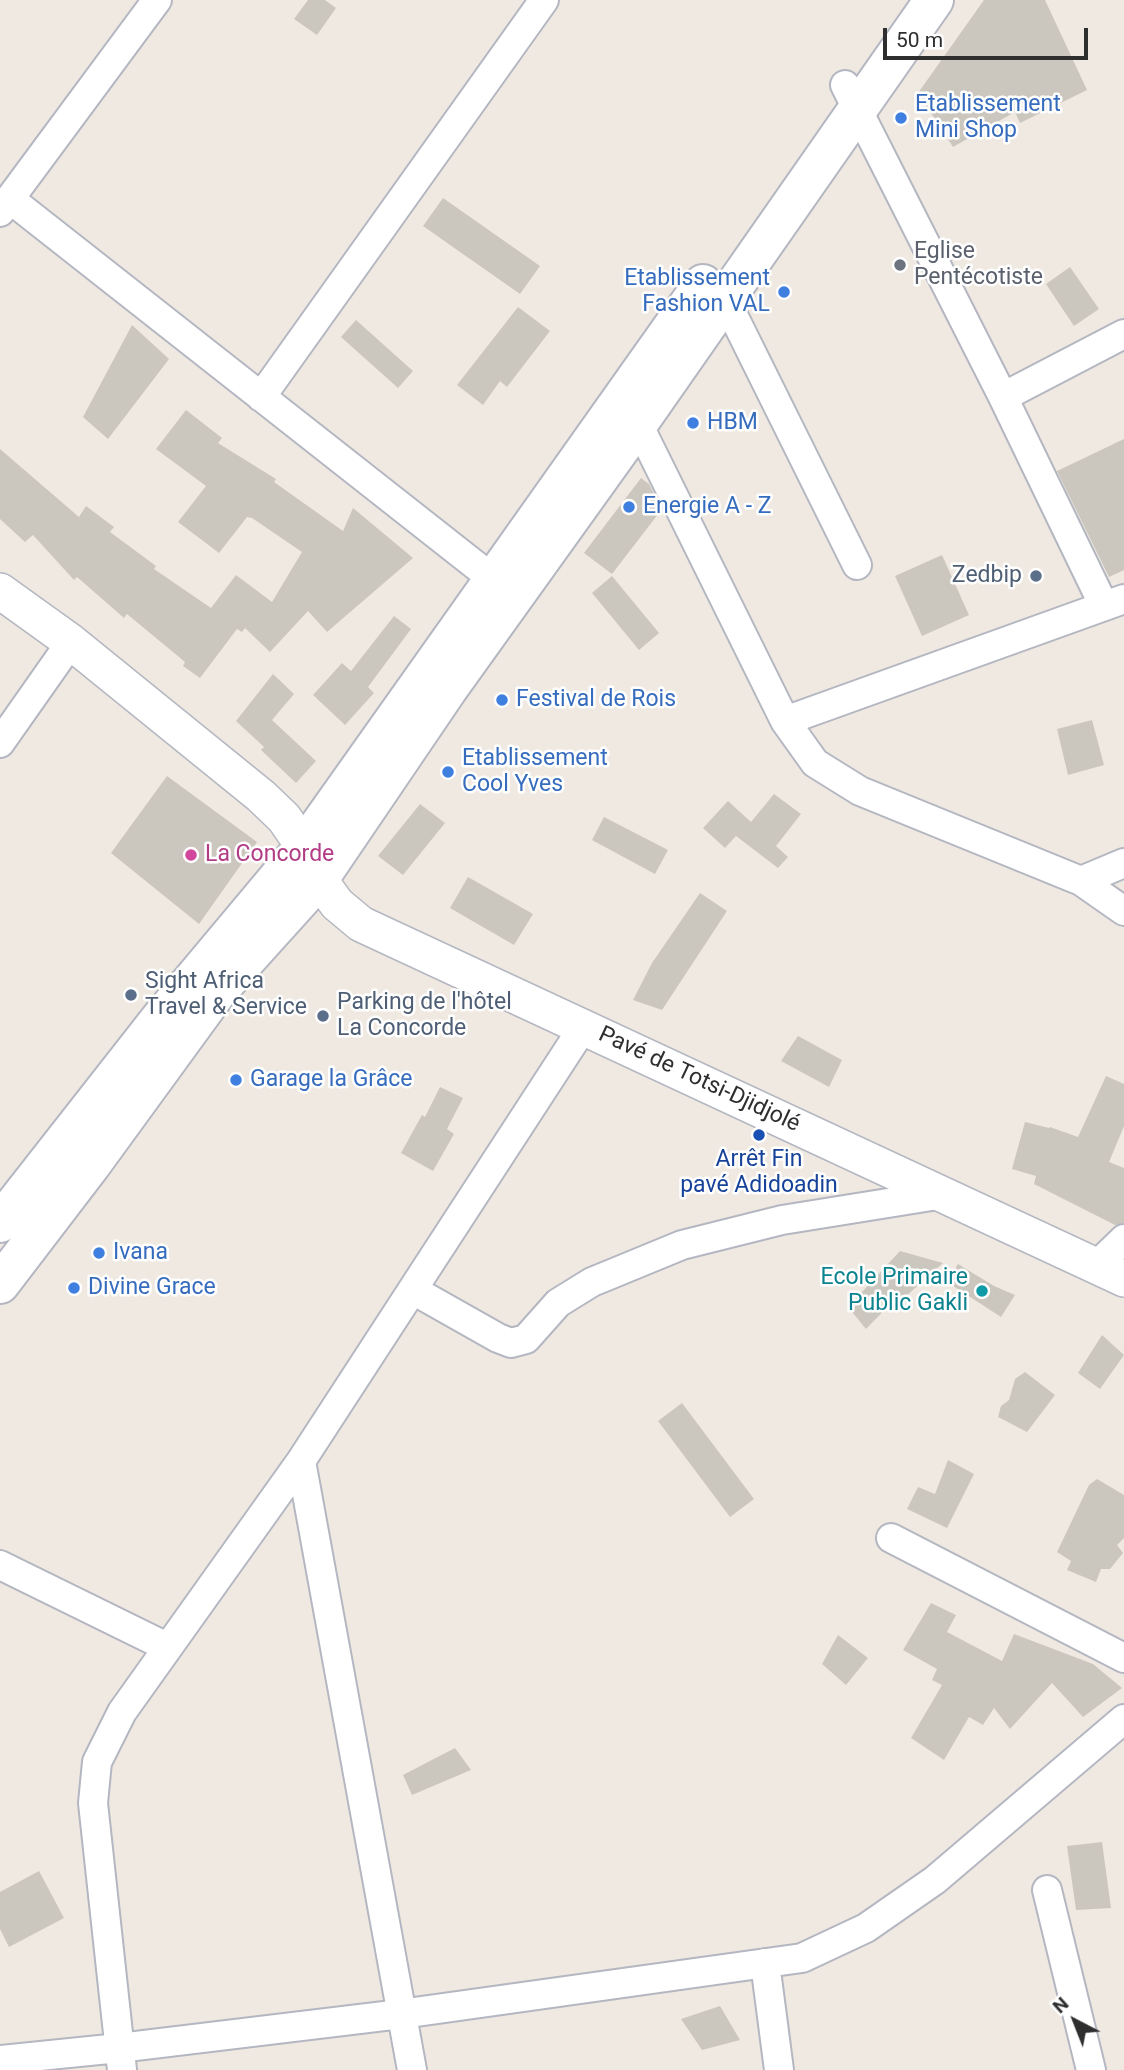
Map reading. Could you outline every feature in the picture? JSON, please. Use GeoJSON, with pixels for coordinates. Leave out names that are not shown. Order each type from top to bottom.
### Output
{"type":"FeatureCollection","features":[{"type":"Feature","properties":{"kind":"main road"},"geometry":{"type":"LineString","coordinates":[[0,1284],[91,1165],[311,863],[448,689],[638,424],[725,299],[852,97],[903,0]]}},
{"type":"Feature","properties":{"kind":"main road"},"geometry":{"type":"LineString","coordinates":[[0,1223],[160,1018],[311,863],[493,579],[852,97],[934,0]]}},
{"type":"Feature","properties":{"kind":"street"},"geometry":{"type":"LineString","coordinates":[[157,0],[5,205],[261,397],[493,579]]}},
{"type":"Feature","properties":{"kind":"street"},"geometry":{"type":"LineString","coordinates":[[261,397],[544,0]]}},
{"type":"Feature","properties":{"kind":"street"},"geometry":{"type":"LineString","coordinates":[[785,721],[1114,602],[1003,397],[852,97]]}},
{"type":"Feature","properties":{"kind":"street"},"geometry":{"type":"LineString","coordinates":[[725,299],[856,565]]}},
{"type":"Feature","properties":{"kind":"street"},"geometry":{"type":"LineString","coordinates":[[1003,397],[1124,334]]}},
{"type":"Feature","properties":{"kind":"street"},"geometry":{"type":"LineString","coordinates":[[638,424],[785,721],[815,762],[860,791],[1081,881],[1124,911]]}},
{"type":"Feature","properties":{"kind":"street","name":"Pavé de Totsi-Djidjolé"},"geometry":{"type":"LineString","coordinates":[[0,591],[71,642],[261,796],[284,818],[337,904],[361,924],[1110,1273]]}},
{"type":"Feature","properties":{"kind":"street"},"geometry":{"type":"LineString","coordinates":[[0,743],[71,642]]}},
{"type":"Feature","properties":{"kind":"street"},"geometry":{"type":"LineString","coordinates":[[1081,881],[1124,863]]}},
{"type":"Feature","properties":{"kind":"street"},"geometry":{"type":"LineString","coordinates":[[121,2059],[93,1803],[97,1762],[122,1713],[301,1461],[584,1027]]}},
{"type":"Feature","properties":{"kind":"street"},"geometry":{"type":"LineString","coordinates":[[412,1290],[511,1343],[526,1339],[558,1303],[592,1282],[682,1245],[782,1220],[944,1194]]}},
{"type":"Feature","properties":{"kind":"street"},"geometry":{"type":"LineString","coordinates":[[1110,1273],[1124,1239]]}},
{"type":"Feature","properties":{"kind":"street"},"geometry":{"type":"LineString","coordinates":[[301,1461],[412,2070]]}},
{"type":"Feature","properties":{"kind":"street"},"geometry":{"type":"LineString","coordinates":[[891,1538],[1124,1658]]}},
{"type":"Feature","properties":{"kind":"street"},"geometry":{"type":"LineString","coordinates":[[0,1565],[167,1647]]}},
{"type":"Feature","properties":{"kind":"street"},"geometry":{"type":"LineString","coordinates":[[0,2060],[121,2059],[401,2014],[802,1958],[866,1928],[935,1880],[1124,1719]]}},
{"type":"Feature","properties":{"kind":"street"},"geometry":{"type":"LineString","coordinates":[[1047,1890],[1091,2070]]}},
{"type":"Feature","properties":{"kind":"street"},"geometry":{"type":"LineString","coordinates":[[765,1963],[779,2070]]}},
{"type":"Feature","properties":{"kind":"building"},"geometry":{"type":"Polygon","coordinates":[[[308,0],[325,0],[336,8],[317,35],[294,19],[308,0]]]}},
{"type":"Feature","properties":{"kind":"building"},"geometry":{"type":"Polygon","coordinates":[[[984,0],[1045,0],[1087,90],[1020,123],[1015,112],[953,147],[918,93],[984,0]]]}},
{"type":"Feature","properties":{"kind":"building"},"geometry":{"type":"Polygon","coordinates":[[[443,198],[540,266],[520,294],[423,226],[443,198]]]}},
{"type":"Feature","properties":{"kind":"building"},"geometry":{"type":"Polygon","coordinates":[[[1070,267],[1099,309],[1074,326],[1046,284],[1070,267]]]}},
{"type":"Feature","properties":{"kind":"building"},"geometry":{"type":"Polygon","coordinates":[[[518,307],[550,331],[507,387],[500,381],[483,405],[457,385],[518,307]]]}},
{"type":"Feature","properties":{"kind":"building"},"geometry":{"type":"Polygon","coordinates":[[[356,320],[413,371],[398,388],[341,337],[356,320]]]}},
{"type":"Feature","properties":{"kind":"building"},"geometry":{"type":"Polygon","coordinates":[[[132,325],[169,359],[108,439],[83,417],[132,325]]]}},
{"type":"Feature","properties":{"kind":"building"},"geometry":{"type":"Polygon","coordinates":[[[186,410],[222,438],[218,443],[276,479],[274,482],[343,531],[353,508],[413,558],[327,632],[308,611],[270,652],[245,628],[242,632],[237,629],[200,678],[183,666],[185,662],[127,614],[124,618],[77,577],[74,580],[33,535],[25,542],[0,519],[0,449],[79,517],[86,506],[114,527],[110,532],[156,566],[154,569],[211,608],[236,575],[272,602],[302,552],[252,518],[247,517],[219,553],[178,522],[206,486],[156,449],[186,410]]]}},
{"type":"Feature","properties":{"kind":"building"},"geometry":{"type":"Polygon","coordinates":[[[1124,439],[1124,570],[1109,577],[1057,471],[1124,439]]]}},
{"type":"Feature","properties":{"kind":"building"},"geometry":{"type":"Polygon","coordinates":[[[641,478],[649,484],[662,509],[612,574],[584,553],[641,478]]]}},
{"type":"Feature","properties":{"kind":"building"},"geometry":{"type":"Polygon","coordinates":[[[942,555],[969,615],[922,636],[895,576],[942,555]]]}},
{"type":"Feature","properties":{"kind":"building"},"geometry":{"type":"Polygon","coordinates":[[[612,576],[659,633],[639,650],[592,593],[612,576]]]}},
{"type":"Feature","properties":{"kind":"building"},"geometry":{"type":"Polygon","coordinates":[[[394,616],[411,629],[368,687],[374,693],[345,725],[313,695],[342,663],[351,671],[394,616]]]}},
{"type":"Feature","properties":{"kind":"building"},"geometry":{"type":"Polygon","coordinates":[[[273,674],[294,694],[272,720],[316,761],[296,783],[261,750],[264,747],[236,721],[273,674]]]}},
{"type":"Feature","properties":{"kind":"building"},"geometry":{"type":"Polygon","coordinates":[[[1092,720],[1104,765],[1068,775],[1057,729],[1092,720]]]}},
{"type":"Feature","properties":{"kind":"building"},"geometry":{"type":"Polygon","coordinates":[[[167,776],[257,842],[199,924],[111,853],[167,776]]]}},
{"type":"Feature","properties":{"kind":"building"},"geometry":{"type":"Polygon","coordinates":[[[774,794],[801,814],[776,846],[788,857],[778,868],[736,836],[725,848],[703,828],[728,801],[751,822],[774,794]]]}},
{"type":"Feature","properties":{"kind":"building"},"geometry":{"type":"Polygon","coordinates":[[[420,804],[445,823],[403,875],[378,856],[420,804]]]}},
{"type":"Feature","properties":{"kind":"building"},"geometry":{"type":"Polygon","coordinates":[[[604,817],[668,850],[655,874],[592,840],[604,817]]]}},
{"type":"Feature","properties":{"kind":"building"},"geometry":{"type":"Polygon","coordinates":[[[468,877],[533,914],[514,945],[450,908],[468,877]]]}},
{"type":"Feature","properties":{"kind":"building"},"geometry":{"type":"Polygon","coordinates":[[[700,893],[727,911],[662,1010],[633,1000],[652,963],[700,893]]]}},
{"type":"Feature","properties":{"kind":"building"},"geometry":{"type":"Polygon","coordinates":[[[798,1036],[842,1060],[829,1087],[781,1061],[798,1036]]]}},
{"type":"Feature","properties":{"kind":"building"},"geometry":{"type":"Polygon","coordinates":[[[1106,1076],[1124,1084],[1124,1126],[1109,1162],[1124,1168],[1124,1223],[1115,1225],[1034,1184],[1036,1176],[1012,1169],[1025,1122],[1078,1137],[1106,1076]]]}},
{"type":"Feature","properties":{"kind":"building"},"geometry":{"type":"Polygon","coordinates":[[[440,1087],[463,1098],[447,1129],[454,1134],[433,1171],[401,1153],[422,1115],[425,1117],[440,1087]]]}},
{"type":"Feature","properties":{"kind":"building"},"geometry":{"type":"Polygon","coordinates":[[[900,1251],[943,1263],[904,1298],[900,1294],[866,1329],[848,1307],[900,1251]]]}},
{"type":"Feature","properties":{"kind":"building","name":"Ecole Primaire Public Gakli"},"geometry":{"type":"Polygon","coordinates":[[[958,1264],[994,1286],[1015,1295],[1001,1317],[947,1282],[958,1264]]]}},
{"type":"Feature","properties":{"kind":"building"},"geometry":{"type":"Polygon","coordinates":[[[1102,1335],[1124,1355],[1100,1389],[1078,1373],[1102,1335]]]}},
{"type":"Feature","properties":{"kind":"building"},"geometry":{"type":"Polygon","coordinates":[[[1025,1372],[1055,1395],[1027,1432],[998,1417],[1001,1406],[1009,1400],[1015,1379],[1025,1372]]]}},
{"type":"Feature","properties":{"kind":"building"},"geometry":{"type":"Polygon","coordinates":[[[682,1403],[754,1499],[730,1517],[658,1421],[682,1403]]]}},
{"type":"Feature","properties":{"kind":"building"},"geometry":{"type":"Polygon","coordinates":[[[948,1460],[974,1474],[947,1528],[907,1509],[918,1487],[935,1494],[948,1460]]]}},
{"type":"Feature","properties":{"kind":"building"},"geometry":{"type":"Polygon","coordinates":[[[1097,1479],[1124,1495],[1124,1538],[1117,1545],[1123,1553],[1110,1569],[1101,1569],[1096,1582],[1067,1570],[1071,1561],[1057,1552],[1089,1485],[1097,1479]]]}},
{"type":"Feature","properties":{"kind":"building"},"geometry":{"type":"Polygon","coordinates":[[[931,1603],[956,1615],[947,1632],[1002,1661],[1014,1634],[1093,1664],[1122,1688],[1083,1717],[1052,1683],[1010,1729],[994,1708],[983,1725],[969,1717],[944,1760],[911,1738],[942,1685],[932,1680],[937,1669],[903,1650],[931,1603]]]}},
{"type":"Feature","properties":{"kind":"building"},"geometry":{"type":"Polygon","coordinates":[[[838,1635],[868,1658],[846,1685],[822,1664],[838,1635]]]}},
{"type":"Feature","properties":{"kind":"building"},"geometry":{"type":"Polygon","coordinates":[[[455,1748],[471,1770],[412,1795],[403,1775],[455,1748]]]}},
{"type":"Feature","properties":{"kind":"building"},"geometry":{"type":"Polygon","coordinates":[[[1102,1842],[1111,1908],[1076,1910],[1067,1846],[1102,1842]]]}},
{"type":"Feature","properties":{"kind":"building"},"geometry":{"type":"Polygon","coordinates":[[[39,1871],[64,1918],[9,1947],[0,1929],[0,1892],[39,1871]]]}},
{"type":"Feature","properties":{"kind":"building"},"geometry":{"type":"Polygon","coordinates":[[[720,2006],[740,2040],[702,2050],[681,2019],[720,2006]]]}},
{"type":"Feature","properties":{"kind":"place","name":"Etablissement Mini Shop"},"geometry":{"type":"Point","coordinates":[901,118]}},
{"type":"Feature","properties":{"kind":"place","name":"Eglise Pentécotiste"},"geometry":{"type":"Point","coordinates":[900,265]}},
{"type":"Feature","properties":{"kind":"place","name":"Etablissement Fashion VAL"},"geometry":{"type":"Point","coordinates":[784,292]}},
{"type":"Feature","properties":{"kind":"place","name":"HBM"},"geometry":{"type":"Point","coordinates":[693,423]}},
{"type":"Feature","properties":{"kind":"place","name":"Energie A - Z"},"geometry":{"type":"Point","coordinates":[629,507]}},
{"type":"Feature","properties":{"kind":"place","name":"Zedbip"},"geometry":{"type":"Point","coordinates":[1036,576]}},
{"type":"Feature","properties":{"kind":"place","name":"Festival de Rois"},"geometry":{"type":"Point","coordinates":[502,700]}},
{"type":"Feature","properties":{"kind":"place","name":"Etablissement Cool Yves"},"geometry":{"type":"Point","coordinates":[448,772]}},
{"type":"Feature","properties":{"kind":"place","name":"La Concorde"},"geometry":{"type":"Point","coordinates":[191,855]}},
{"type":"Feature","properties":{"kind":"place","name":"Sight Africa Travel & Service"},"geometry":{"type":"Point","coordinates":[131,995]}},
{"type":"Feature","properties":{"kind":"place","name":"Parking de l'hôtel La Concorde"},"geometry":{"type":"Point","coordinates":[323,1016]}},
{"type":"Feature","properties":{"kind":"place","name":"Garage la Grâce"},"geometry":{"type":"Point","coordinates":[236,1080]}},
{"type":"Feature","properties":{"kind":"place","name":"Arrêt Fin pavé Adidoadin"},"geometry":{"type":"Point","coordinates":[759,1135]}},
{"type":"Feature","properties":{"kind":"place","name":"Ivana"},"geometry":{"type":"Point","coordinates":[99,1253]}},
{"type":"Feature","properties":{"kind":"place","name":"Divine Grace"},"geometry":{"type":"Point","coordinates":[74,1288]}},
{"type":"Feature","properties":{"kind":"place","name":"Ecole Primaire Public Gakli"},"geometry":{"type":"Point","coordinates":[982,1291]}}]}
